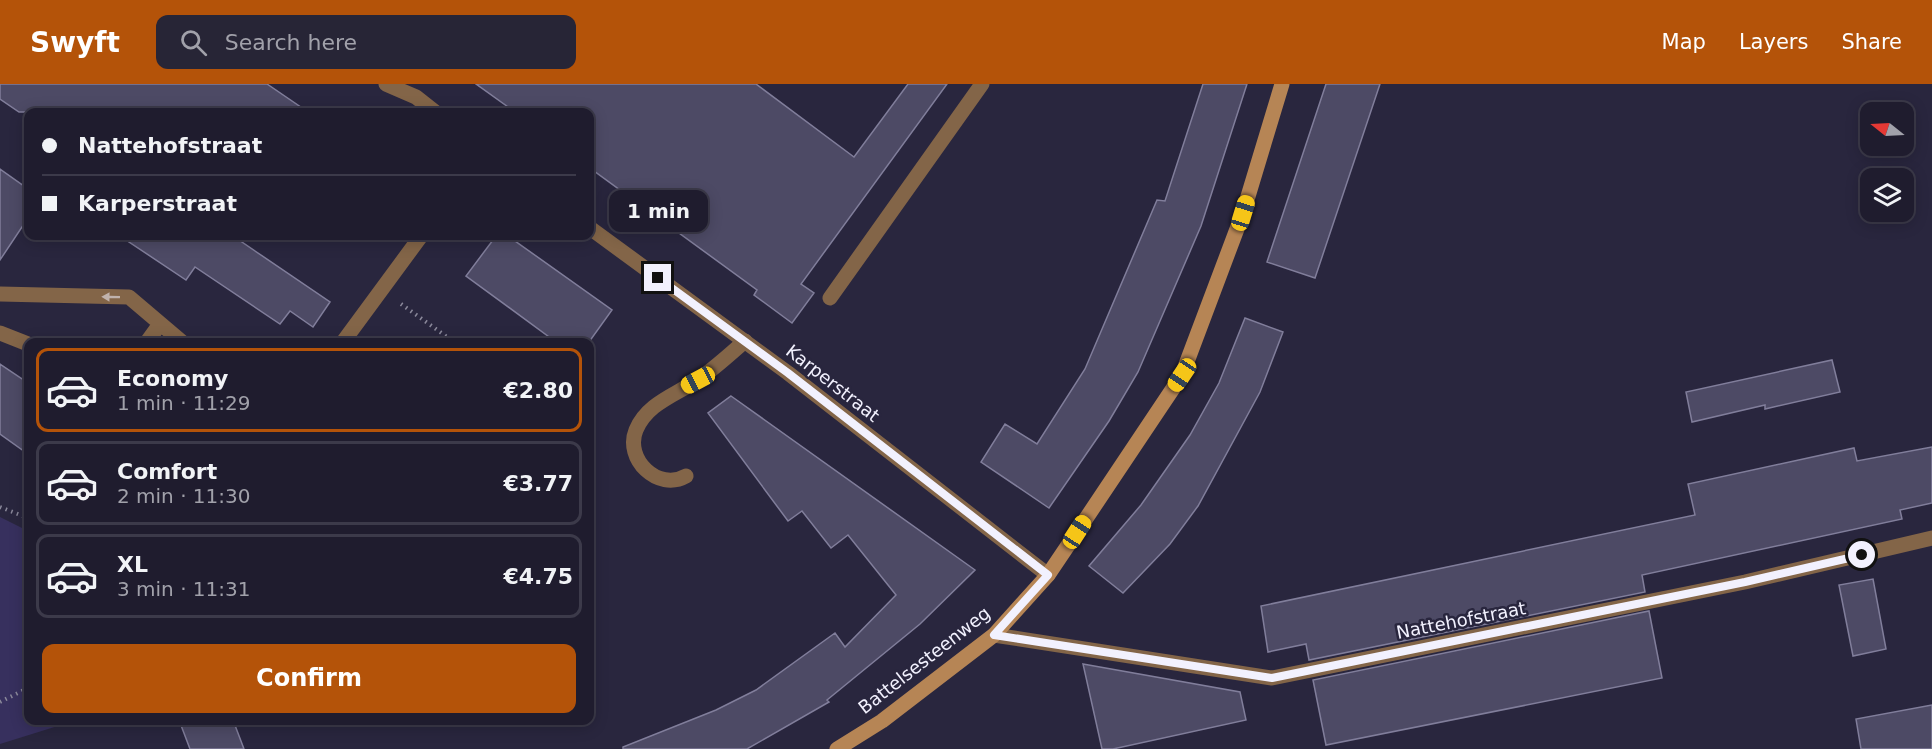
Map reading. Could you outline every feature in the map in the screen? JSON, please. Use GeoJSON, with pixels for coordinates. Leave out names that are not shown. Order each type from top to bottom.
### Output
{"type":"FeatureCollection","features":[{"type":"Feature","properties":{"kind":"main road","name":"Battelsesteenweg"},"geometry":{"type":"LineString","coordinates":[[837,749],[882,721],[994,635],[1048,575],[1182,375],[1243,213],[1282,84]]}},
{"type":"Feature","properties":{"kind":"street"},"geometry":{"type":"LineString","coordinates":[[386,84],[416,97],[430,108]]}},
{"type":"Feature","properties":{"kind":"street"},"geometry":{"type":"LineString","coordinates":[[830,298],[982,84]]}},
{"type":"Feature","properties":{"kind":"street","name":"Karperstraat"},"geometry":{"type":"LineString","coordinates":[[594,231],[745,341],[1048,575]]}},
{"type":"Feature","properties":{"kind":"street"},"geometry":{"type":"LineString","coordinates":[[346,338],[418,240]]}},
{"type":"Feature","properties":{"kind":"street"},"geometry":{"type":"LineString","coordinates":[[0,294],[129,297],[177,338]]}},
{"type":"Feature","properties":{"kind":"street"},"geometry":{"type":"LineString","coordinates":[[150,338],[160,324]]}},
{"type":"Feature","properties":{"kind":"street"},"geometry":{"type":"LineString","coordinates":[[0,333],[24,343]]}},
{"type":"Feature","properties":{"kind":"street"},"geometry":{"type":"LineString","coordinates":[[686,476],[679,480],[667,479],[645,470],[636,458],[632,445],[635,432],[644,416],[671,394],[698,380],[745,341]]}},
{"type":"Feature","properties":{"kind":"street","name":"Nattehofstraat"},"geometry":{"type":"LineString","coordinates":[[994,635],[1272,678],[1745,582],[1932,538]]}},
{"type":"Feature","properties":{"kind":"path"},"geometry":{"type":"LineString","coordinates":[[381,290],[448,338]]}},
{"type":"Feature","properties":{"kind":"path"},"geometry":{"type":"LineString","coordinates":[[0,507],[24,516]]}},
{"type":"Feature","properties":{"kind":"path"},"geometry":{"type":"LineString","coordinates":[[0,702],[24,690]]}},
{"type":"Feature","properties":{"kind":"shaded area"},"geometry":{"type":"Polygon","coordinates":[[[0,517],[24,529],[24,725],[61,725],[0,744],[0,517]]]}},
{"type":"Feature","properties":{"kind":"building"},"geometry":{"type":"Polygon","coordinates":[[[0,84],[267,84],[302,108],[24,108],[24,112],[19,112],[0,99],[0,84]]]}},
{"type":"Feature","properties":{"kind":"building"},"geometry":{"type":"Polygon","coordinates":[[[476,84],[756,84],[854,157],[908,84],[947,84],[801,284],[814,293],[792,323],[754,295],[757,290],[594,171],[594,108],[509,108],[476,84]]]}},
{"type":"Feature","properties":{"kind":"building"},"geometry":{"type":"Polygon","coordinates":[[[1203,84],[1247,84],[1201,226],[1138,372],[1109,421],[1049,508],[981,462],[1005,424],[1037,444],[1085,369],[1157,200],[1165,201],[1203,84]]]}},
{"type":"Feature","properties":{"kind":"building"},"geometry":{"type":"Polygon","coordinates":[[[1326,84],[1380,84],[1315,278],[1267,262],[1326,84]]]}},
{"type":"Feature","properties":{"kind":"building"},"geometry":{"type":"Polygon","coordinates":[[[0,169],[24,186],[24,224],[0,260],[0,169]]]}},
{"type":"Feature","properties":{"kind":"building"},"geometry":{"type":"Polygon","coordinates":[[[126,240],[239,240],[330,302],[313,327],[290,311],[280,324],[195,267],[186,280],[126,240]]]}},
{"type":"Feature","properties":{"kind":"building"},"geometry":{"type":"Polygon","coordinates":[[[493,240],[514,240],[612,310],[592,338],[551,338],[466,276],[493,240]]]}},
{"type":"Feature","properties":{"kind":"building"},"geometry":{"type":"Polygon","coordinates":[[[1245,318],[1283,332],[1260,392],[1198,506],[1170,544],[1123,593],[1089,566],[1141,505],[1190,435],[1219,383],[1245,318]]]}},
{"type":"Feature","properties":{"kind":"building"},"geometry":{"type":"Polygon","coordinates":[[[1832,360],[1840,392],[1765,409],[1765,405],[1692,422],[1686,392],[1832,360]]]}},
{"type":"Feature","properties":{"kind":"building"},"geometry":{"type":"Polygon","coordinates":[[[0,364],[24,380],[24,451],[0,434],[0,364]]]}},
{"type":"Feature","properties":{"kind":"building"},"geometry":{"type":"Polygon","coordinates":[[[731,396],[975,570],[920,624],[827,700],[829,702],[747,749],[623,749],[623,747],[716,710],[756,690],[835,633],[845,647],[896,595],[848,535],[831,548],[802,511],[788,521],[708,413],[731,396]]]}},
{"type":"Feature","properties":{"kind":"building"},"geometry":{"type":"Polygon","coordinates":[[[1932,447],[1932,503],[1900,510],[1902,519],[1642,575],[1645,592],[1309,660],[1306,644],[1268,652],[1261,606],[1695,515],[1688,484],[1854,448],[1857,461],[1932,447]]]}},
{"type":"Feature","properties":{"kind":"building"},"geometry":{"type":"Polygon","coordinates":[[[1873,579],[1886,649],[1853,656],[1839,585],[1873,579]]]}},
{"type":"Feature","properties":{"kind":"building"},"geometry":{"type":"Polygon","coordinates":[[[1649,611],[1662,678],[1326,745],[1313,680],[1649,611]]]}},
{"type":"Feature","properties":{"kind":"building"},"geometry":{"type":"Polygon","coordinates":[[[1083,664],[1240,692],[1246,720],[1113,749],[1102,749],[1083,664]]]}},
{"type":"Feature","properties":{"kind":"building"},"geometry":{"type":"Polygon","coordinates":[[[1932,705],[1932,749],[1861,749],[1856,719],[1932,705]]]}},
{"type":"Feature","properties":{"kind":"building"},"geometry":{"type":"Polygon","coordinates":[[[181,725],[235,725],[244,749],[190,749],[181,725]]]}},
{"type":"Feature","properties":{"kind":"route"},"geometry":{"type":"LineString","coordinates":[[658,278],[788,373],[1048,575],[994,635],[1272,678],[1745,582],[1862,555]]}}]}
